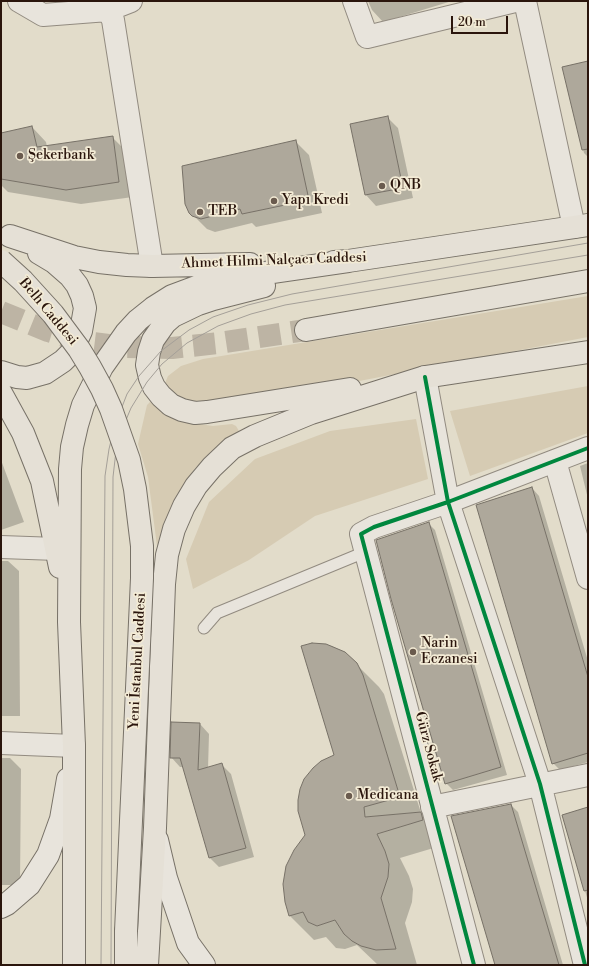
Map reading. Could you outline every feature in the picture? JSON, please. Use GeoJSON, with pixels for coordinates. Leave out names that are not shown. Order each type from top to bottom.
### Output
{"type":"FeatureCollection","features":[{"type":"Feature","properties":{"kind":"main road","name":"Ahmet Hilmi Nalçacı Caddesi"},"geometry":{"type":"LineString","coordinates":[[5,233],[87,260],[127,265],[152,266],[348,261],[581,226]]}},
{"type":"Feature","properties":{"kind":"main road"},"geometry":{"type":"LineString","coordinates":[[1,372],[17,377],[27,378],[45,373],[56,367],[71,353],[77,342],[82,331],[85,308],[82,296],[70,276],[54,262],[5,233]]}},
{"type":"Feature","properties":{"kind":"main road"},"geometry":{"type":"LineString","coordinates":[[348,261],[290,280],[213,298],[173,316],[157,332],[148,352],[147,365],[154,387],[171,405],[182,410],[195,413],[588,352]]}},
{"type":"Feature","properties":{"kind":"main road"},"geometry":{"type":"LineString","coordinates":[[74,965],[74,746],[69,622],[70,469],[76,425],[83,405],[102,366],[126,333],[138,320],[172,296],[207,283],[224,279],[348,261]]}},
{"type":"Feature","properties":{"kind":"main road","name":"Belh Caddesi"},"geometry":{"type":"LineString","coordinates":[[1,262],[23,281],[52,314],[79,349],[90,367]]}},
{"type":"Feature","properties":{"kind":"main road"},"geometry":{"type":"LineString","coordinates":[[306,330],[588,281]]}},
{"type":"Feature","properties":{"kind":"main road","name":"Yeni İstanbul Caddesi"},"geometry":{"type":"LineString","coordinates":[[90,367],[111,409],[129,460],[135,489],[142,546],[142,586],[126,931],[126,965]]}},
{"type":"Feature","properties":{"kind":"main road"},"geometry":{"type":"LineString","coordinates":[[147,965],[155,828],[164,584],[167,555],[174,529],[184,506],[196,486],[212,466],[232,448],[255,436],[312,413],[425,377]]}},
{"type":"Feature","properties":{"kind":"main road"},"geometry":{"type":"LineString","coordinates":[[1,393],[23,433],[42,481],[57,548],[69,622]]}},
{"type":"Feature","properties":{"kind":"street"},"geometry":{"type":"LineString","coordinates":[[19,1],[43,15],[108,10],[131,1]]}},
{"type":"Feature","properties":{"kind":"street"},"geometry":{"type":"LineString","coordinates":[[354,1],[367,37],[515,1]]}},
{"type":"Feature","properties":{"kind":"street"},"geometry":{"type":"LineString","coordinates":[[525,1],[581,226]]}},
{"type":"Feature","properties":{"kind":"street"},"geometry":{"type":"LineString","coordinates":[[108,10],[113,20],[152,266]]}},
{"type":"Feature","properties":{"kind":"street"},"geometry":{"type":"LineString","coordinates":[[425,377],[448,502],[540,784],[585,965]]}},
{"type":"Feature","properties":{"kind":"street"},"geometry":{"type":"LineString","coordinates":[[363,543],[374,527],[448,502],[588,448]]}},
{"type":"Feature","properties":{"kind":"street"},"geometry":{"type":"LineString","coordinates":[[555,461],[588,578]]}},
{"type":"Feature","properties":{"kind":"street","name":"Gürz Sokak"},"geometry":{"type":"LineString","coordinates":[[363,543],[474,965]]}},
{"type":"Feature","properties":{"kind":"street"},"geometry":{"type":"LineString","coordinates":[[1,547],[57,548]]}},
{"type":"Feature","properties":{"kind":"street"},"geometry":{"type":"LineString","coordinates":[[1,742],[74,746],[61,819],[48,855],[29,885],[7,904],[1,907]]}},
{"type":"Feature","properties":{"kind":"street"},"geometry":{"type":"LineString","coordinates":[[432,807],[588,775]]}},
{"type":"Feature","properties":{"kind":"street"},"geometry":{"type":"LineString","coordinates":[[155,828],[166,878],[188,943],[204,965]]}},
{"type":"Feature","properties":{"kind":"lane"},"geometry":{"type":"LineString","coordinates":[[204,628],[217,613],[363,543]]}},
{"type":"Feature","properties":{"kind":"shaded area"},"geometry":{"type":"Polygon","coordinates":[[[588,296],[588,337],[354,382],[203,406],[171,395],[165,383],[168,376],[181,366],[203,359],[588,296]]]}},
{"type":"Feature","properties":{"kind":"shaded area"},"geometry":{"type":"Polygon","coordinates":[[[588,386],[588,433],[470,476],[450,411],[588,386]]]}},
{"type":"Feature","properties":{"kind":"shaded area"},"geometry":{"type":"Polygon","coordinates":[[[150,402],[165,414],[185,422],[213,426],[232,424],[236,426],[239,431],[217,447],[195,468],[176,496],[157,546],[148,477],[138,444],[147,405],[150,402]]]}},
{"type":"Feature","properties":{"kind":"shaded area"},"geometry":{"type":"Polygon","coordinates":[[[416,419],[428,479],[315,516],[249,560],[193,589],[186,559],[209,502],[255,459],[330,431],[416,419]]]}},
{"type":"Feature","properties":{"kind":"building"},"geometry":{"type":"Polygon","coordinates":[[[588,61],[588,149],[582,150],[562,67],[588,61]]]}},
{"type":"Feature","properties":{"kind":"building"},"geometry":{"type":"Polygon","coordinates":[[[388,116],[403,188],[365,195],[350,124],[388,116]]]}},
{"type":"Feature","properties":{"kind":"building"},"geometry":{"type":"Polygon","coordinates":[[[32,126],[37,147],[113,136],[119,182],[66,190],[1,179],[1,133],[32,126]]]}},
{"type":"Feature","properties":{"kind":"building"},"geometry":{"type":"Polygon","coordinates":[[[296,140],[309,200],[242,214],[240,209],[201,219],[192,216],[189,213],[185,204],[182,166],[296,140]]]}},
{"type":"Feature","properties":{"kind":"building"},"geometry":{"type":"Polygon","coordinates":[[[532,487],[588,677],[588,753],[552,764],[476,505],[532,487]]]}},
{"type":"Feature","properties":{"kind":"building"},"geometry":{"type":"Polygon","coordinates":[[[429,522],[501,767],[445,784],[391,599],[376,540],[429,522]]]}},
{"type":"Feature","properties":{"kind":"building","name":"Medicana"},"geometry":{"type":"Polygon","coordinates":[[[312,643],[326,644],[345,652],[357,663],[363,675],[400,797],[364,807],[365,817],[421,812],[423,820],[377,834],[389,864],[388,877],[381,898],[396,949],[376,950],[361,946],[344,934],[335,920],[317,926],[308,922],[303,912],[289,916],[285,902],[283,884],[286,866],[294,850],[305,835],[298,811],[300,789],[304,779],[313,768],[321,761],[334,755],[301,646],[312,643]]]}},
{"type":"Feature","properties":{"kind":"building"},"geometry":{"type":"Polygon","coordinates":[[[171,722],[200,723],[198,770],[222,763],[246,848],[209,858],[180,758],[170,758],[171,722]]]}},
{"type":"Feature","properties":{"kind":"building"},"geometry":{"type":"Polygon","coordinates":[[[511,804],[559,965],[495,965],[451,816],[511,804]]]}},
{"type":"Feature","properties":{"kind":"building"},"geometry":{"type":"Polygon","coordinates":[[[588,807],[588,890],[584,891],[562,815],[588,807]]]}},
{"type":"Feature","properties":{"kind":"tunnel"},"geometry":{"type":"LineString","coordinates":[[1,312],[48,331],[85,342],[126,347],[172,348],[219,343],[306,330]]}},
{"type":"Feature","properties":{"kind":"tram line"},"geometry":{"type":"LineString","coordinates":[[101,965],[105,476],[109,449],[115,425],[127,394],[139,376],[161,351],[189,330],[213,317],[248,305],[292,294],[588,243]]}},
{"type":"Feature","properties":{"kind":"tram line"},"geometry":{"type":"LineString","coordinates":[[111,965],[113,477],[116,451],[123,427],[131,408],[147,382],[162,364],[187,343],[218,326],[251,314],[285,305],[588,255]]}},
{"type":"Feature","properties":{"kind":"cycle path"},"geometry":{"type":"LineString","coordinates":[[425,377],[448,502],[540,784],[585,965]]}},
{"type":"Feature","properties":{"kind":"cycle path"},"geometry":{"type":"LineString","coordinates":[[474,965],[361,534],[374,527],[448,502],[588,448]]}},
{"type":"Feature","properties":{"kind":"place","name":"Şekerbank"},"geometry":{"type":"Point","coordinates":[20,156]}},
{"type":"Feature","properties":{"kind":"place","name":"QNB"},"geometry":{"type":"Point","coordinates":[382,186]}},
{"type":"Feature","properties":{"kind":"place","name":"Yapı Kredi"},"geometry":{"type":"Point","coordinates":[274,201]}},
{"type":"Feature","properties":{"kind":"place","name":"TEB"},"geometry":{"type":"Point","coordinates":[200,212]}},
{"type":"Feature","properties":{"kind":"place","name":"Narin Eczanesi"},"geometry":{"type":"Point","coordinates":[413,652]}},
{"type":"Feature","properties":{"kind":"place","name":"Medicana"},"geometry":{"type":"Point","coordinates":[349,796]}}]}
